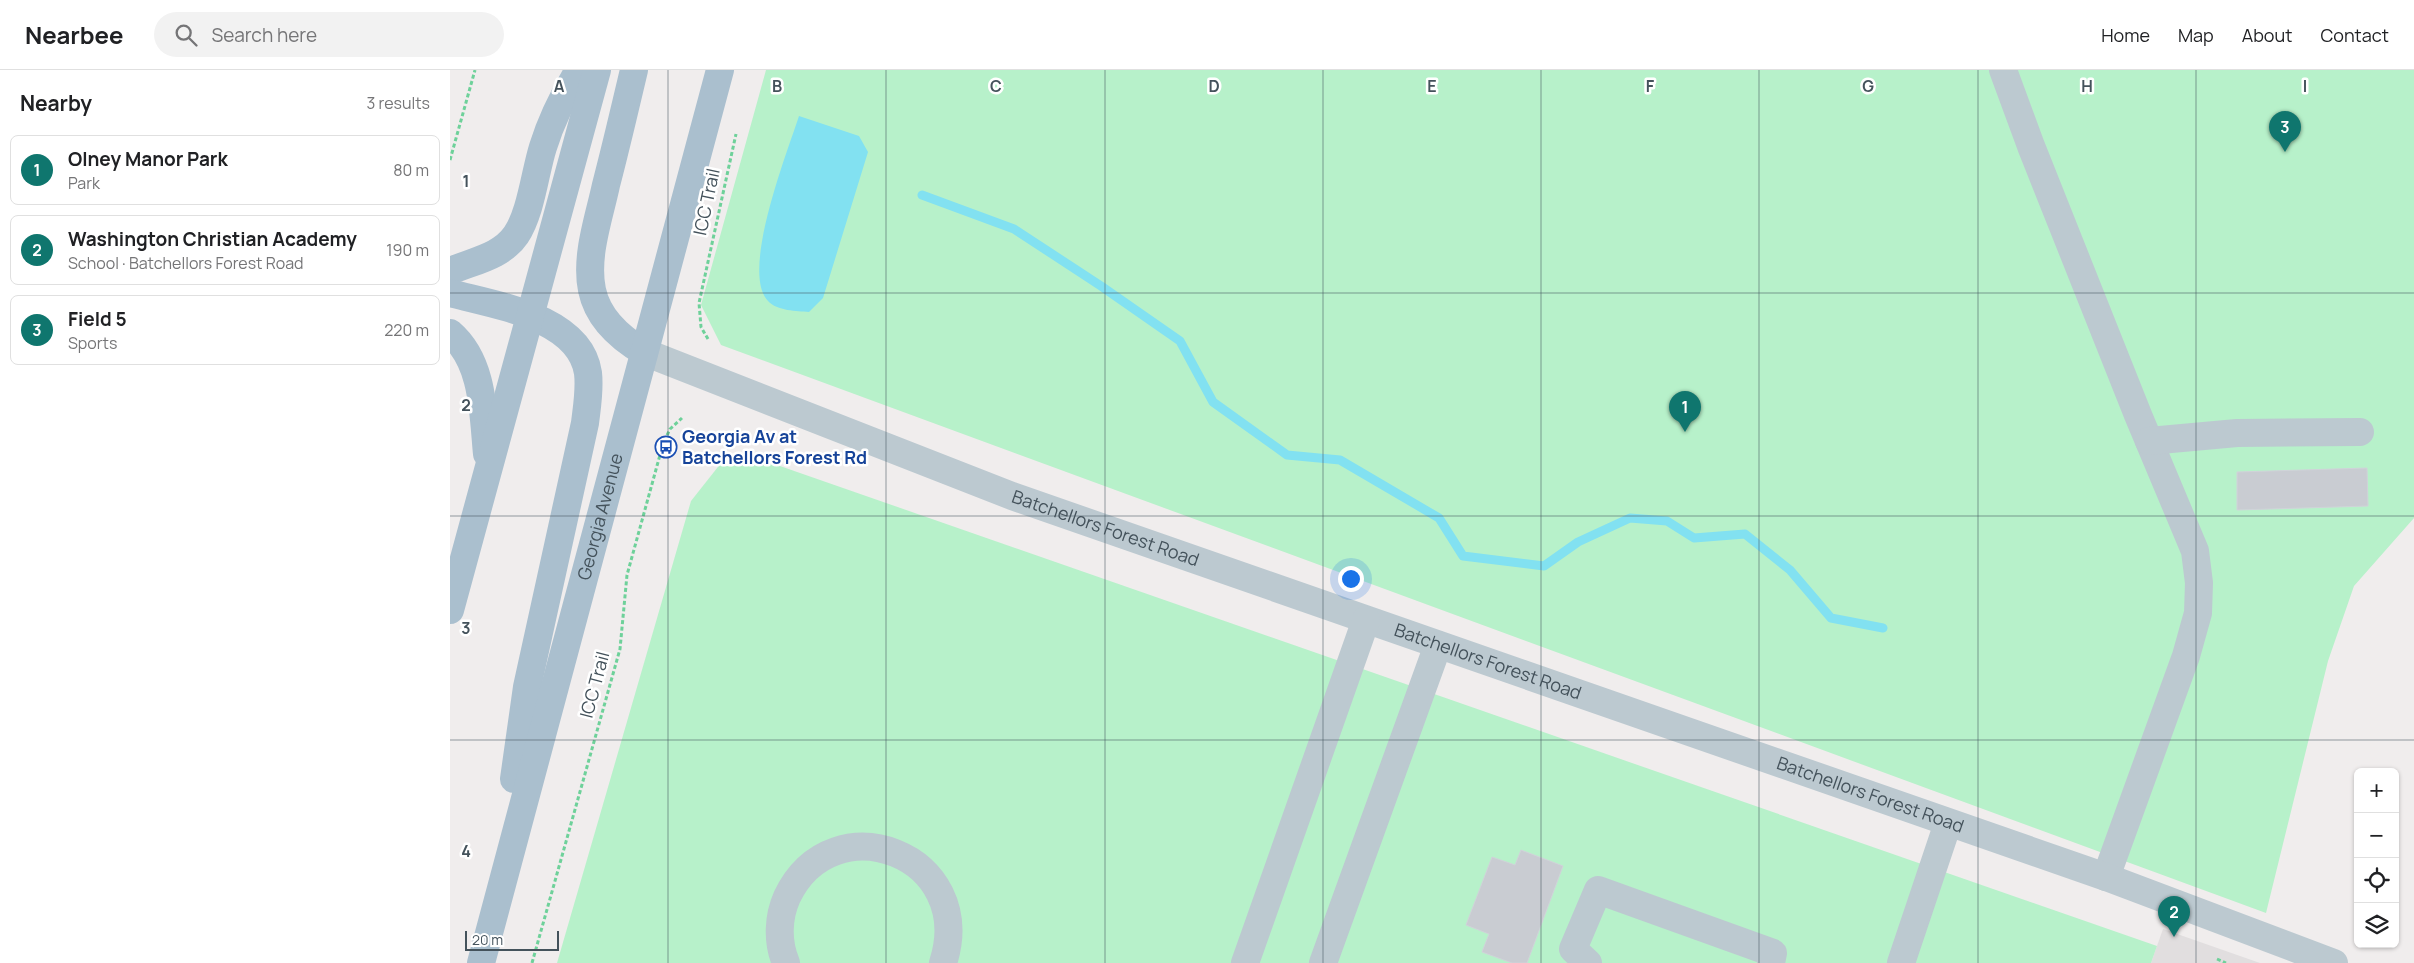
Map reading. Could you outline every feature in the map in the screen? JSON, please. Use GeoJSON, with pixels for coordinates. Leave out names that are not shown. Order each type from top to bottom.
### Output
{"type":"FeatureCollection","features":[{"type":"Feature","properties":{"kind":"main road"},"geometry":{"type":"LineString","coordinates":[[450,270],[484,260],[501,249],[516,234],[526,212],[544,145],[579,70]]}},
{"type":"Feature","properties":{"kind":"main road"},"geometry":{"type":"LineString","coordinates":[[450,610],[597,70]]}},
{"type":"Feature","properties":{"kind":"main road"},"geometry":{"type":"LineString","coordinates":[[634,70],[595,232],[590,267],[592,290],[600,311],[611,328],[628,343],[644,352]]}},
{"type":"Feature","properties":{"kind":"main road","name":"Georgia Avenue"},"geometry":{"type":"LineString","coordinates":[[481,963],[720,70]]}},
{"type":"Feature","properties":{"kind":"main road"},"geometry":{"type":"LineString","coordinates":[[450,293],[530,315],[555,326],[580,354],[588,371],[589,392],[527,687],[496,904]]}},
{"type":"Feature","properties":{"kind":"main road"},"geometry":{"type":"LineString","coordinates":[[450,333],[469,354],[478,385],[482,405],[488,473]]}},
{"type":"Feature","properties":{"kind":"street"},"geometry":{"type":"LineString","coordinates":[[2003,70],[2031,146],[2195,551],[2199,583],[2198,613],[2186,656],[2106,877]]}},
{"type":"Feature","properties":{"kind":"street","name":"Batchellors Forest Road"},"geometry":{"type":"LineString","coordinates":[[644,352],[1012,496],[1948,824],[2106,877],[2280,952],[2334,963]]}},
{"type":"Feature","properties":{"kind":"street"},"geometry":{"type":"LineString","coordinates":[[2149,441],[2238,433],[2360,432]]}},
{"type":"Feature","properties":{"kind":"street"},"geometry":{"type":"LineString","coordinates":[[1245,963],[1366,620]]}},
{"type":"Feature","properties":{"kind":"street"},"geometry":{"type":"LineString","coordinates":[[1323,963],[1438,645]]}},
{"type":"Feature","properties":{"kind":"street"},"geometry":{"type":"LineString","coordinates":[[1901,963],[1948,824]]}},
{"type":"Feature","properties":{"kind":"street"},"geometry":{"type":"LineString","coordinates":[[786,963],[779,933],[780,917],[791,888],[806,871],[832,853],[855,847],[873,847],[894,852],[916,863],[935,882],[946,904],[950,924],[949,947],[944,963]]}},
{"type":"Feature","properties":{"kind":"street"},"geometry":{"type":"LineString","coordinates":[[1588,963],[1573,949],[1598,890],[1772,958]]}},
{"type":"Feature","properties":{"kind":"path"},"geometry":{"type":"LineString","coordinates":[[450,160],[475,70]]}},
{"type":"Feature","properties":{"kind":"path","name":"ICC Trail"},"geometry":{"type":"LineString","coordinates":[[708,339],[702,327],[699,303],[738,127]]}},
{"type":"Feature","properties":{"kind":"path","name":"ICC Trail"},"geometry":{"type":"LineString","coordinates":[[532,963],[620,648],[627,575],[655,472],[663,444],[670,429],[682,418]]}},
{"type":"Feature","properties":{"kind":"path"},"geometry":{"type":"LineString","coordinates":[[2217,959],[2226,963]]}},
{"type":"Feature","properties":{"kind":"shaded area"},"geometry":{"type":"Polygon","coordinates":[[[2163,929],[2260,963],[2151,963],[2163,929]]]}},
{"type":"Feature","properties":{"kind":"green space"},"geometry":{"type":"Polygon","coordinates":[[[766,70],[2414,70],[2414,518],[2354,586],[2328,661],[2266,913],[721,345],[701,305],[766,70]]]}},
{"type":"Feature","properties":{"kind":"green space"},"geometry":{"type":"Polygon","coordinates":[[[725,458],[757,458],[2157,946],[2151,963],[557,963],[691,501],[725,458]]]}},
{"type":"Feature","properties":{"kind":"water"},"geometry":{"type":"Polygon","coordinates":[[[799,116],[859,136],[868,152],[823,298],[809,312],[782,309],[768,301],[761,286],[759,265],[768,212],[799,116]]]}},
{"type":"Feature","properties":{"kind":"building"},"geometry":{"type":"Polygon","coordinates":[[[2367,468],[2368,506],[2237,510],[2237,472],[2367,468]]]}},
{"type":"Feature","properties":{"kind":"building"},"geometry":{"type":"Polygon","coordinates":[[[1521,850],[1563,866],[1527,963],[1512,963],[1482,952],[1489,934],[1466,925],[1492,857],[1515,865],[1521,850]]]}},
{"type":"Feature","properties":{"kind":"waterway"},"geometry":{"type":"LineString","coordinates":[[922,195],[1014,229],[1101,286],[1180,341],[1213,402],[1287,455],[1340,460],[1439,518],[1463,556],[1544,566],[1578,542],[1630,518],[1667,521],[1694,538],[1745,534],[1790,570],[1831,618],[1883,628]]}},
{"type":"Feature","properties":{"kind":"place","name":"Field 5"},"geometry":{"type":"Point","coordinates":[2285,152]}},
{"type":"Feature","properties":{"kind":"place","name":"Olney Manor Park"},"geometry":{"type":"Point","coordinates":[1685,432]}},
{"type":"Feature","properties":{"kind":"place","name":"Georgia Av at Batchellors Forest Rd"},"geometry":{"type":"Point","coordinates":[666,447]}},
{"type":"Feature","properties":{"kind":"place","name":"Washington Christian Academy"},"geometry":{"type":"Point","coordinates":[2174,937]}}]}
